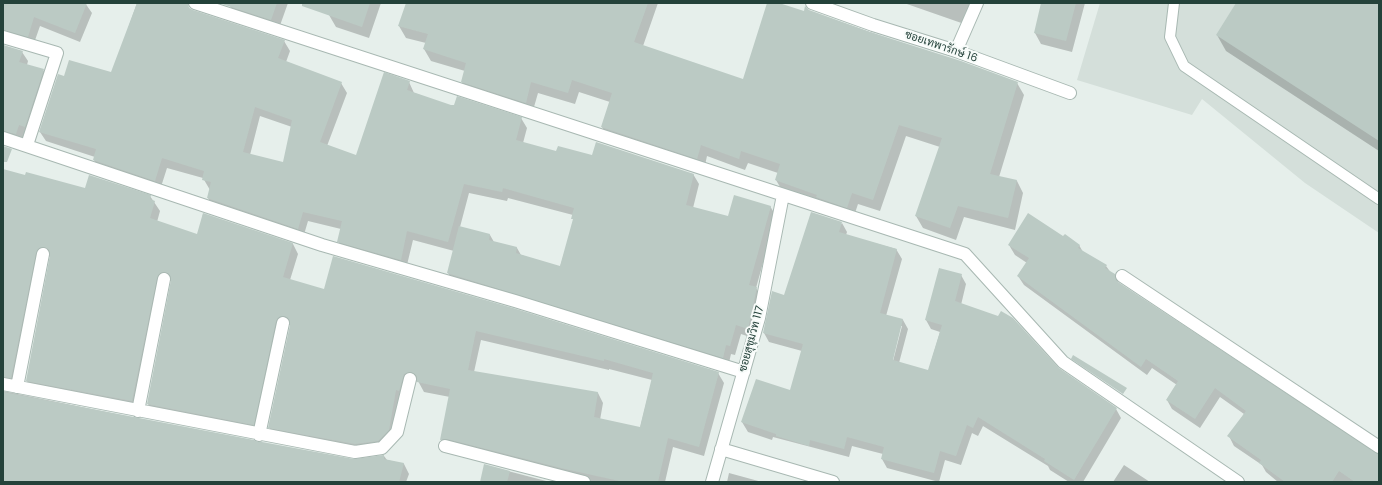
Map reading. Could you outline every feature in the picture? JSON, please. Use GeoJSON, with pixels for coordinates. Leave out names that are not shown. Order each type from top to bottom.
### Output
{"type":"FeatureCollection","features":[{"type":"Feature","properties":{"kind":"street"},"geometry":{"type":"LineString","coordinates":[[195,3],[965,254],[1063,362],[1238,482]]}},
{"type":"Feature","properties":{"kind":"street","name":"ซอยเทพารักษ์ 16"},"geometry":{"type":"LineString","coordinates":[[812,3],[1070,93]]}},
{"type":"Feature","properties":{"kind":"street"},"geometry":{"type":"LineString","coordinates":[[956,52],[977,3]]}},
{"type":"Feature","properties":{"kind":"street"},"geometry":{"type":"LineString","coordinates":[[3,37],[57,54],[27,145]]}},
{"type":"Feature","properties":{"kind":"street"},"geometry":{"type":"LineString","coordinates":[[3,138],[322,245],[515,300],[744,372]]}},
{"type":"Feature","properties":{"kind":"street","name":"ซอยสุขุมวิท 117"},"geometry":{"type":"LineString","coordinates":[[712,482],[759,318],[783,195]]}},
{"type":"Feature","properties":{"kind":"street"},"geometry":{"type":"LineString","coordinates":[[18,387],[43,254]]}},
{"type":"Feature","properties":{"kind":"street"},"geometry":{"type":"LineString","coordinates":[[1122,276],[1379,447]]}},
{"type":"Feature","properties":{"kind":"street"},"geometry":{"type":"LineString","coordinates":[[138,411],[164,279]]}},
{"type":"Feature","properties":{"kind":"street"},"geometry":{"type":"LineString","coordinates":[[259,434],[283,323]]}},
{"type":"Feature","properties":{"kind":"street"},"geometry":{"type":"LineString","coordinates":[[3,384],[355,452],[382,448],[397,432],[410,379]]}},
{"type":"Feature","properties":{"kind":"street"},"geometry":{"type":"LineString","coordinates":[[445,446],[584,482]]}},
{"type":"Feature","properties":{"kind":"street"},"geometry":{"type":"LineString","coordinates":[[721,449],[833,482]]}},
{"type":"Feature","properties":{"kind":"lane"},"geometry":{"type":"LineString","coordinates":[[1174,3],[1170,37],[1184,66],[1379,199]]}},
{"type":"Feature","properties":{"kind":"shaded area"},"geometry":{"type":"Polygon","coordinates":[[[1100,3],[1379,3],[1379,233],[1305,183],[1202,99],[1192,115],[1077,80],[1100,3]]]}},
{"type":"Feature","properties":{"kind":"building"},"geometry":{"type":"Polygon","coordinates":[[[3,3],[87,3],[75,33],[34,17],[28,37],[3,30],[3,3]]]}},
{"type":"Feature","properties":{"kind":"building"},"geometry":{"type":"Polygon","coordinates":[[[137,3],[188,3],[189,8],[193,10],[285,40],[278,58],[342,82],[320,142],[356,155],[384,72],[410,81],[407,90],[451,105],[454,105],[457,96],[522,117],[516,140],[556,151],[558,146],[592,155],[596,142],[694,174],[686,205],[728,216],[734,195],[771,206],[749,285],[757,287],[748,329],[736,325],[730,346],[726,345],[723,358],[447,273],[459,226],[490,234],[489,240],[517,247],[516,253],[560,266],[573,219],[571,219],[574,208],[503,188],[502,192],[464,184],[448,242],[407,231],[401,260],[337,242],[342,221],[303,212],[298,229],[207,198],[211,182],[202,180],[204,171],[162,158],[155,181],[93,160],[96,149],[39,132],[58,74],[64,76],[69,60],[111,72],[137,3]],[[255,107],[243,152],[283,162],[292,120],[255,107]]]}},
{"type":"Feature","properties":{"kind":"building"},"geometry":{"type":"Polygon","coordinates":[[[219,3],[277,3],[271,20],[219,3]]]}},
{"type":"Feature","properties":{"kind":"building"},"geometry":{"type":"Polygon","coordinates":[[[302,3],[370,3],[362,27],[302,6],[302,3]]]}},
{"type":"Feature","properties":{"kind":"building"},"geometry":{"type":"Polygon","coordinates":[[[406,3],[648,3],[634,42],[743,79],[767,3],[779,3],[804,11],[805,6],[809,10],[870,32],[961,61],[1018,82],[990,174],[1017,180],[1008,218],[958,206],[950,228],[915,216],[942,138],[899,125],[873,200],[852,193],[847,208],[816,197],[817,195],[775,180],[780,164],[741,151],[739,159],[701,145],[697,159],[601,127],[612,93],[572,80],[568,93],[531,82],[526,103],[461,82],[466,63],[423,49],[428,34],[398,26],[406,3]]]}},
{"type":"Feature","properties":{"kind":"building"},"geometry":{"type":"Polygon","coordinates":[[[1041,3],[1076,3],[1066,41],[1034,33],[1041,3]]]}},
{"type":"Feature","properties":{"kind":"building"},"geometry":{"type":"Polygon","coordinates":[[[1236,3],[1379,3],[1379,141],[1216,35],[1236,3]]]}},
{"type":"Feature","properties":{"kind":"building"},"geometry":{"type":"Polygon","coordinates":[[[3,45],[23,51],[19,62],[44,69],[25,127],[19,125],[16,134],[3,131],[3,45]]]}},
{"type":"Feature","properties":{"kind":"building"},"geometry":{"type":"Polygon","coordinates":[[[3,146],[12,149],[7,162],[3,162],[3,146]]]}},
{"type":"Feature","properties":{"kind":"building"},"geometry":{"type":"Polygon","coordinates":[[[3,169],[25,175],[26,172],[85,188],[89,175],[151,195],[150,199],[155,201],[150,218],[197,234],[203,213],[293,243],[283,277],[324,289],[333,256],[513,308],[719,372],[699,447],[668,438],[658,482],[624,482],[565,469],[447,439],[440,440],[450,389],[417,382],[417,377],[411,372],[404,374],[399,391],[396,390],[389,430],[378,441],[355,444],[268,428],[290,325],[288,318],[284,316],[278,318],[276,321],[254,425],[147,404],[171,280],[169,274],[165,272],[159,274],[157,278],[132,401],[26,381],[50,255],[48,249],[44,247],[38,249],[36,253],[11,378],[3,377],[3,169]],[[476,331],[468,370],[598,392],[594,417],[640,427],[653,373],[604,359],[604,361],[476,331]]]}},
{"type":"Feature","properties":{"kind":"building"},"geometry":{"type":"Polygon","coordinates":[[[811,212],[842,222],[839,232],[897,249],[880,313],[903,319],[893,360],[928,370],[942,325],[925,320],[939,268],[962,274],[955,301],[998,316],[1001,311],[1013,318],[1059,368],[1117,408],[1074,480],[1044,461],[1045,459],[978,417],[973,428],[967,425],[956,456],[940,451],[934,473],[881,459],[884,447],[847,437],[844,449],[810,440],[809,446],[776,436],[776,434],[741,422],[756,379],[790,390],[803,344],[763,333],[772,291],[784,295],[811,212]]]}},
{"type":"Feature","properties":{"kind":"building"},"geometry":{"type":"Polygon","coordinates":[[[1028,213],[1063,236],[1065,234],[1080,245],[1078,248],[1107,265],[1105,268],[1115,274],[1118,282],[1379,454],[1379,482],[1355,482],[1339,471],[1332,482],[1285,482],[1259,463],[1261,460],[1227,436],[1246,411],[1215,388],[1195,419],[1166,400],[1178,381],[1146,359],[1141,367],[1017,276],[1029,258],[1008,245],[1028,213]]]}},
{"type":"Feature","properties":{"kind":"building"},"geometry":{"type":"Polygon","coordinates":[[[1073,355],[1127,388],[1123,394],[1071,359],[1073,355]]]}},
{"type":"Feature","properties":{"kind":"building"},"geometry":{"type":"Polygon","coordinates":[[[3,392],[258,442],[354,459],[384,455],[384,459],[404,463],[399,482],[3,482],[3,392]]]}},
{"type":"Feature","properties":{"kind":"building"},"geometry":{"type":"Polygon","coordinates":[[[484,464],[510,471],[507,482],[480,482],[484,464]]]}}]}
